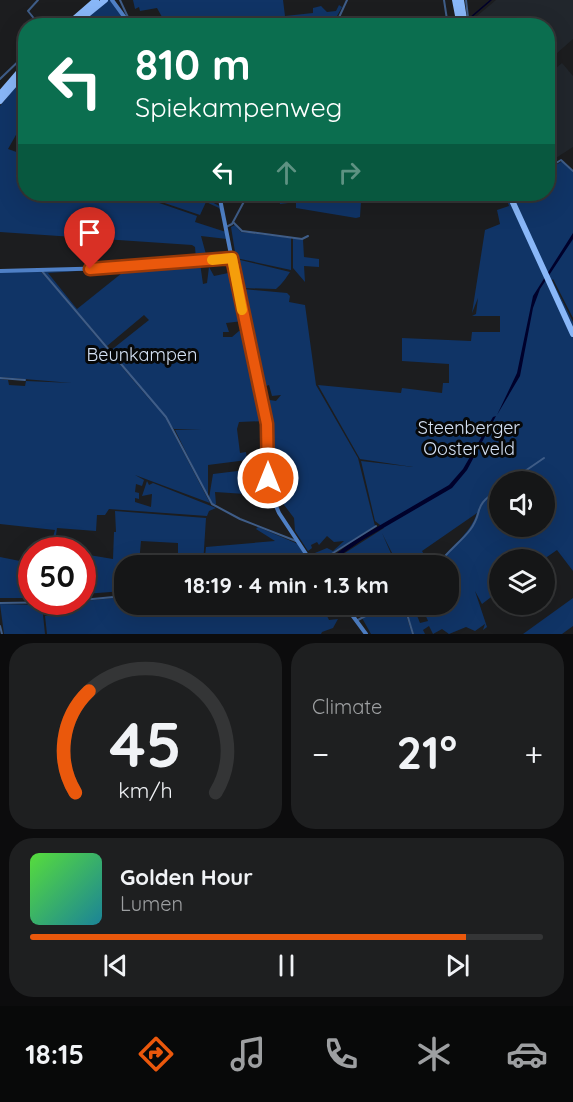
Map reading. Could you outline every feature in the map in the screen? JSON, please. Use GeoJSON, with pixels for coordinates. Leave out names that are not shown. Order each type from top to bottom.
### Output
{"type":"FeatureCollection","features":[{"type":"Feature","properties":{"kind":"highway"},"geometry":{"type":"LineString","coordinates":[[75,18],[96,0]]}},
{"type":"Feature","properties":{"kind":"highway"},"geometry":{"type":"LineString","coordinates":[[83,18],[105,0]]}},
{"type":"Feature","properties":{"kind":"highway"},"geometry":{"type":"LineString","coordinates":[[455,0],[462,18]]}},
{"type":"Feature","properties":{"kind":"highway"},"geometry":{"type":"LineString","coordinates":[[461,0],[464,18]]}},
{"type":"Feature","properties":{"kind":"highway"},"geometry":{"type":"LineString","coordinates":[[0,94],[18,73]]}},
{"type":"Feature","properties":{"kind":"highway"},"geometry":{"type":"LineString","coordinates":[[0,101],[18,80]]}},
{"type":"Feature","properties":{"kind":"highway"},"geometry":{"type":"LineString","coordinates":[[511,201],[573,334]]}},
{"type":"Feature","properties":{"kind":"main road"},"geometry":{"type":"LineString","coordinates":[[112,0],[125,18]]}},
{"type":"Feature","properties":{"kind":"main road"},"geometry":{"type":"LineString","coordinates":[[220,201],[267,424],[272,497],[307,555]]}},
{"type":"Feature","properties":{"kind":"main road"},"geometry":{"type":"LineString","coordinates":[[0,271],[113,268],[232,258]]}},
{"type":"Feature","properties":{"kind":"main road"},"geometry":{"type":"LineString","coordinates":[[352,615],[366,634]]}},
{"type":"Feature","properties":{"kind":"street"},"geometry":{"type":"LineString","coordinates":[[34,18],[28,11],[38,0]]}},
{"type":"Feature","properties":{"kind":"street"},"geometry":{"type":"LineString","coordinates":[[120,0],[128,18]]}},
{"type":"Feature","properties":{"kind":"street"},"geometry":{"type":"LineString","coordinates":[[338,18],[347,0]]}},
{"type":"Feature","properties":{"kind":"street"},"geometry":{"type":"LineString","coordinates":[[444,0],[447,18]]}},
{"type":"Feature","properties":{"kind":"street"},"geometry":{"type":"LineString","coordinates":[[465,18],[466,0]]}},
{"type":"Feature","properties":{"kind":"street"},"geometry":{"type":"LineString","coordinates":[[0,79],[18,62]]}},
{"type":"Feature","properties":{"kind":"street"},"geometry":{"type":"LineString","coordinates":[[555,163],[560,159],[573,171]]}},
{"type":"Feature","properties":{"kind":"street"},"geometry":{"type":"LineString","coordinates":[[226,227],[233,222],[244,201]]}},
{"type":"Feature","properties":{"kind":"street"},"geometry":{"type":"LineString","coordinates":[[233,222],[242,231],[302,239],[308,236]]}},
{"type":"Feature","properties":{"kind":"street"},"geometry":{"type":"LineString","coordinates":[[41,270],[166,417],[212,504],[270,532],[297,540]]}},
{"type":"Feature","properties":{"kind":"street"},"geometry":{"type":"LineString","coordinates":[[0,378],[25,380]]}},
{"type":"Feature","properties":{"kind":"street"},"geometry":{"type":"LineString","coordinates":[[525,471],[544,458]]}},
{"type":"Feature","properties":{"kind":"street"},"geometry":{"type":"LineString","coordinates":[[444,555],[471,529],[481,502],[489,497]]}},
{"type":"Feature","properties":{"kind":"street"},"geometry":{"type":"LineString","coordinates":[[330,555],[376,526]]}},
{"type":"Feature","properties":{"kind":"street"},"geometry":{"type":"LineString","coordinates":[[96,599],[114,597]]}},
{"type":"Feature","properties":{"kind":"street"},"geometry":{"type":"LineString","coordinates":[[0,603],[18,603]]}},
{"type":"Feature","properties":{"kind":"street"},"geometry":{"type":"LineString","coordinates":[[356,621],[367,615]]}},
{"type":"Feature","properties":{"kind":"street"},"geometry":{"type":"LineString","coordinates":[[407,615],[413,634]]}},
{"type":"Feature","properties":{"kind":"street"},"geometry":{"type":"LineString","coordinates":[[0,626],[2,634]]}},
{"type":"Feature","properties":{"kind":"shaded area"},"geometry":{"type":"Polygon","coordinates":[[[496,0],[573,0],[573,39],[555,55],[555,18],[475,18],[496,0]]]}},
{"type":"Feature","properties":{"kind":"shaded area"},"geometry":{"type":"Polygon","coordinates":[[[562,63],[573,76],[573,147],[555,159],[555,69],[562,63]]]}},
{"type":"Feature","properties":{"kind":"shaded area"},"geometry":{"type":"Polygon","coordinates":[[[573,233],[573,239],[540,289],[533,308],[520,376],[497,415],[517,373],[533,296],[573,233]]]}},
{"type":"Feature","properties":{"kind":"shaded area"},"geometry":{"type":"Polygon","coordinates":[[[496,416],[467,470],[452,488],[341,555],[335,555],[353,541],[449,485],[463,469],[493,417],[496,416]]]}},
{"type":"Feature","properties":{"kind":"green space"},"geometry":{"type":"Polygon","coordinates":[[[111,0],[123,18],[86,18],[111,0]]]}},
{"type":"Feature","properties":{"kind":"green space"},"geometry":{"type":"Polygon","coordinates":[[[133,0],[283,0],[285,16],[313,13],[313,8],[321,6],[327,12],[336,11],[339,5],[342,7],[336,18],[163,18],[157,8],[140,11],[139,7],[135,9],[133,0]]]}},
{"type":"Feature","properties":{"kind":"green space"},"geometry":{"type":"Polygon","coordinates":[[[18,84],[18,131],[8,149],[18,153],[18,201],[153,201],[197,216],[195,222],[226,232],[227,239],[201,236],[207,258],[196,259],[195,247],[192,245],[0,232],[0,106],[18,84]]]}},
{"type":"Feature","properties":{"kind":"green space","name":"Steenberger Oosterveld"},"geometry":{"type":"Polygon","coordinates":[[[563,161],[573,172],[573,318],[552,280],[573,322],[573,571],[555,549],[489,549],[489,599],[482,604],[475,591],[487,627],[483,630],[485,624],[475,631],[466,627],[449,634],[442,629],[433,634],[429,626],[423,630],[425,634],[414,634],[407,615],[417,615],[420,623],[428,621],[425,615],[459,615],[459,555],[445,555],[470,528],[477,513],[422,551],[424,555],[393,555],[382,533],[392,555],[342,555],[384,528],[375,521],[361,461],[413,467],[360,459],[318,385],[401,393],[402,388],[442,393],[443,383],[449,383],[449,364],[402,361],[402,338],[471,341],[472,332],[500,332],[500,316],[472,316],[476,314],[478,298],[472,313],[485,230],[500,224],[497,210],[509,206],[507,201],[555,201],[555,165],[563,161]]]}},
{"type":"Feature","properties":{"kind":"green space"},"geometry":{"type":"Polygon","coordinates":[[[159,201],[210,201],[221,207],[223,219],[219,208],[206,202],[200,215],[159,201]]]}},
{"type":"Feature","properties":{"kind":"green space"},"geometry":{"type":"Polygon","coordinates":[[[279,201],[378,201],[361,202],[360,217],[356,218],[296,208],[296,202],[280,204],[279,201]]]}},
{"type":"Feature","properties":{"kind":"green space"},"geometry":{"type":"Polygon","coordinates":[[[235,225],[241,232],[291,238],[291,270],[236,258],[231,227],[235,225]]]}},
{"type":"Feature","properties":{"kind":"green space"},"geometry":{"type":"Polygon","coordinates":[[[293,238],[303,240],[304,257],[319,259],[319,267],[304,266],[305,282],[293,268],[293,238]]]}},
{"type":"Feature","properties":{"kind":"green space"},"geometry":{"type":"Polygon","coordinates":[[[236,259],[290,272],[276,289],[243,288],[236,259]]]}},
{"type":"Feature","properties":{"kind":"green space","name":"Beunkampen"},"geometry":{"type":"Polygon","coordinates":[[[211,260],[200,263],[203,284],[207,283],[209,267],[214,276],[233,272],[243,321],[226,323],[229,332],[223,332],[223,337],[232,337],[239,331],[245,332],[265,421],[239,422],[237,429],[240,453],[246,452],[247,460],[208,465],[208,497],[175,430],[201,430],[174,429],[110,351],[149,320],[144,315],[107,346],[43,272],[92,270],[48,273],[77,309],[122,273],[112,269],[211,260]]]}},
{"type":"Feature","properties":{"kind":"green space"},"geometry":{"type":"Polygon","coordinates":[[[0,272],[41,272],[166,419],[210,503],[135,475],[144,480],[142,486],[136,484],[135,492],[139,493],[139,499],[135,498],[135,502],[151,507],[152,494],[142,496],[147,481],[149,485],[153,483],[216,508],[209,511],[207,516],[109,509],[105,515],[97,515],[96,531],[57,528],[56,537],[53,537],[55,530],[0,524],[0,379],[8,380],[9,385],[25,386],[26,381],[72,383],[0,377],[0,272]]]}},
{"type":"Feature","properties":{"kind":"green space"},"geometry":{"type":"Polygon","coordinates":[[[243,289],[287,293],[290,296],[289,302],[305,305],[316,385],[358,458],[375,526],[328,555],[310,555],[327,548],[333,551],[344,541],[334,542],[327,536],[319,545],[317,542],[311,545],[312,548],[308,551],[295,531],[294,518],[275,493],[272,429],[263,399],[276,401],[281,395],[272,396],[269,385],[263,387],[261,392],[243,289]]]}},
{"type":"Feature","properties":{"kind":"green space"},"geometry":{"type":"Polygon","coordinates":[[[257,469],[267,478],[268,490],[246,494],[215,492],[216,504],[213,504],[209,498],[213,474],[246,470],[247,474],[254,474],[257,469]]]}},
{"type":"Feature","properties":{"kind":"green space"},"geometry":{"type":"Polygon","coordinates":[[[115,511],[206,518],[204,555],[178,554],[178,543],[141,541],[140,555],[114,555],[114,592],[96,593],[96,556],[113,559],[114,532],[116,532],[115,511]]]}},
{"type":"Feature","properties":{"kind":"green space"},"geometry":{"type":"Polygon","coordinates":[[[258,527],[298,544],[306,555],[205,555],[206,547],[275,541],[256,529],[258,527]]]}},
{"type":"Feature","properties":{"kind":"green space"},"geometry":{"type":"Polygon","coordinates":[[[0,557],[18,561],[18,598],[0,598],[0,557]]]}},
{"type":"Feature","properties":{"kind":"green space"},"geometry":{"type":"Polygon","coordinates":[[[114,598],[114,615],[320,615],[320,617],[327,616],[329,620],[338,619],[333,628],[321,634],[47,634],[45,616],[96,615],[96,600],[114,598]]]}},
{"type":"Feature","properties":{"kind":"green space"},"geometry":{"type":"Polygon","coordinates":[[[573,598],[573,626],[562,634],[523,634],[549,615],[555,615],[555,611],[573,598]]]}},
{"type":"Feature","properties":{"kind":"green space"},"geometry":{"type":"Polygon","coordinates":[[[0,604],[18,604],[18,615],[43,615],[45,634],[4,634],[0,604]]]}},
{"type":"Feature","properties":{"kind":"green space"},"geometry":{"type":"Polygon","coordinates":[[[368,615],[406,615],[412,634],[371,634],[362,618],[368,615]]]}},
{"type":"Feature","properties":{"kind":"waterway"},"geometry":{"type":"LineString","coordinates":[[470,18],[491,0]]}},
{"type":"Feature","properties":{"kind":"slow traffic"},"geometry":{"type":"LineString","coordinates":[[212,260],[232,258],[242,310]]}},
{"type":"Feature","properties":{"kind":"route"},"geometry":{"type":"LineString","coordinates":[[90,269],[232,258],[255,376],[267,424],[268,478]]}}]}
